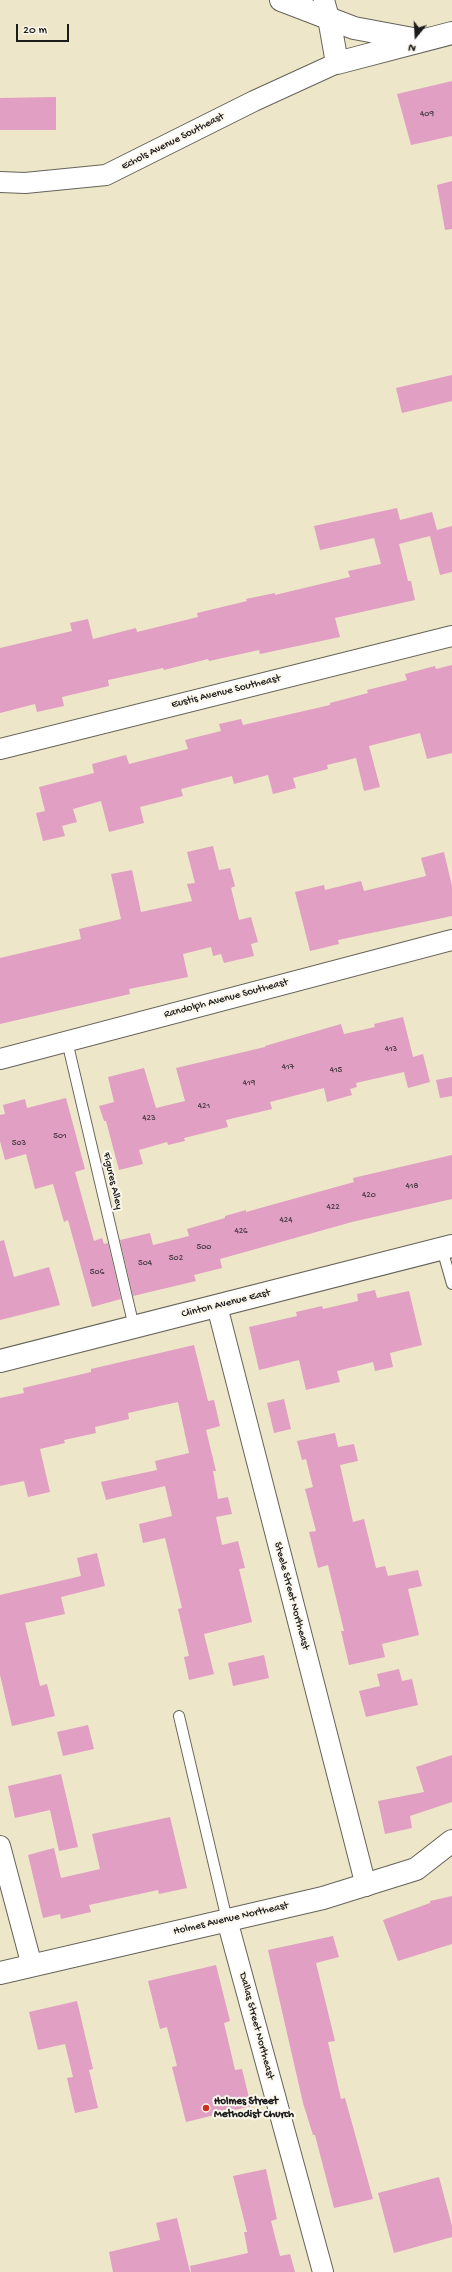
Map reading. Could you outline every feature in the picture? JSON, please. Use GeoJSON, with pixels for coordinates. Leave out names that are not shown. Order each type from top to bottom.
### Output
{"type":"FeatureCollection","features":[{"type":"Feature","properties":{"kind":"street"},"geometry":{"type":"LineString","coordinates":[[281,0],[326,9],[372,33],[421,41]]}},
{"type":"Feature","properties":{"kind":"street"},"geometry":{"type":"LineString","coordinates":[[326,9],[337,64],[452,33]]}},
{"type":"Feature","properties":{"kind":"street","name":"Echols Avenue Southeast"},"geometry":{"type":"LineString","coordinates":[[0,182],[25,183],[106,175],[254,101],[337,64]]}},
{"type":"Feature","properties":{"kind":"street","name":"Eustis Avenue Southeast"},"geometry":{"type":"LineString","coordinates":[[0,750],[452,636]]}},
{"type":"Feature","properties":{"kind":"street","name":"Randolph Avenue Southeast"},"geometry":{"type":"LineString","coordinates":[[0,1058],[452,940]]}},
{"type":"Feature","properties":{"kind":"street","name":"Clinton Avenue East"},"geometry":{"type":"LineString","coordinates":[[0,1361],[447,1247]]}},
{"type":"Feature","properties":{"kind":"street","name":"Steele Street Northeast"},"geometry":{"type":"LineString","coordinates":[[217,1306],[366,1886]]}},
{"type":"Feature","properties":{"kind":"street","name":"Holmes Avenue Northeast"},"geometry":{"type":"LineString","coordinates":[[0,1973],[323,1898],[366,1886],[416,1869],[452,1841]]}},
{"type":"Feature","properties":{"kind":"street"},"geometry":{"type":"LineString","coordinates":[[0,1846],[32,1966]]}},
{"type":"Feature","properties":{"kind":"street","name":"Dallas Street Northeast"},"geometry":{"type":"LineString","coordinates":[[227,1920],[322,2272]]}},
{"type":"Feature","properties":{"kind":"lane","name":"Figures Alley"},"geometry":{"type":"LineString","coordinates":[[67,1041],[134,1327]]}},
{"type":"Feature","properties":{"kind":"lane"},"geometry":{"type":"LineString","coordinates":[[447,1247],[452,1284]]}},
{"type":"Feature","properties":{"kind":"lane"},"geometry":{"type":"LineString","coordinates":[[179,1716],[227,1920]]}},
{"type":"Feature","properties":{"kind":"building"},"geometry":{"type":"Polygon","coordinates":[[[452,81],[452,136],[411,145],[397,94],[452,81]]]}},
{"type":"Feature","properties":{"kind":"building"},"geometry":{"type":"Polygon","coordinates":[[[56,97],[56,130],[0,130],[0,98],[56,97]]]}},
{"type":"Feature","properties":{"kind":"building"},"geometry":{"type":"Polygon","coordinates":[[[452,181],[452,229],[445,230],[437,185],[452,181]]]}},
{"type":"Feature","properties":{"kind":"building"},"geometry":{"type":"Polygon","coordinates":[[[452,375],[452,401],[402,413],[396,388],[452,375]]]}},
{"type":"Feature","properties":{"kind":"building"},"geometry":{"type":"Polygon","coordinates":[[[397,508],[400,520],[432,512],[437,530],[452,526],[452,572],[440,575],[430,536],[399,544],[408,581],[411,581],[415,600],[335,618],[340,637],[260,654],[259,650],[209,661],[208,659],[164,670],[163,668],[108,680],[109,686],[62,697],[64,706],[37,712],[35,704],[0,713],[0,648],[72,631],[70,623],[88,619],[93,639],[136,628],[137,632],[198,617],[197,613],[247,601],[246,599],[275,593],[275,595],[350,577],[348,571],[381,564],[374,538],[320,550],[314,526],[397,508]]]}},
{"type":"Feature","properties":{"kind":"building"},"geometry":{"type":"Polygon","coordinates":[[[452,665],[452,753],[427,759],[420,733],[369,746],[380,787],[364,791],[356,758],[327,765],[328,769],[293,778],[296,788],[273,794],[268,775],[234,784],[232,776],[181,789],[183,796],[140,807],[144,823],[109,832],[101,801],[73,809],[77,822],[62,826],[65,836],[43,841],[36,813],[45,811],[39,787],[94,773],[92,764],[126,755],[129,764],[188,749],[185,740],[221,731],[219,724],[241,719],[243,725],[330,705],[330,703],[368,693],[367,690],[407,680],[405,674],[435,666],[436,669],[452,665]]]}},
{"type":"Feature","properties":{"kind":"building"},"geometry":{"type":"Polygon","coordinates":[[[213,846],[219,870],[230,868],[235,886],[231,888],[239,920],[251,917],[258,942],[251,944],[254,956],[224,963],[221,954],[213,956],[211,947],[183,954],[188,977],[129,989],[130,994],[0,1024],[0,958],[81,939],[79,929],[121,919],[111,874],[132,870],[141,912],[192,901],[187,884],[195,883],[187,852],[213,846]]]}},
{"type":"Feature","properties":{"kind":"building"},"geometry":{"type":"Polygon","coordinates":[[[444,852],[452,886],[452,916],[338,940],[339,944],[310,951],[295,892],[324,885],[325,890],[361,881],[364,891],[426,876],[421,858],[444,852]]]}},
{"type":"Feature","properties":{"kind":"building"},"geometry":{"type":"Polygon","coordinates":[[[403,1017],[413,1057],[423,1054],[430,1082],[408,1088],[404,1072],[356,1083],[357,1087],[350,1089],[352,1095],[327,1102],[324,1088],[270,1102],[272,1109],[226,1120],[228,1127],[184,1138],[185,1141],[168,1145],[167,1142],[139,1150],[143,1164],[119,1170],[106,1121],[104,1121],[99,1106],[114,1102],[108,1077],[144,1068],[156,1108],[185,1101],[176,1068],[265,1047],[341,1024],[344,1034],[375,1027],[374,1024],[403,1017]]]}},
{"type":"Feature","properties":{"kind":"building"},"geometry":{"type":"Polygon","coordinates":[[[452,1077],[452,1096],[440,1098],[436,1080],[452,1077]]]}},
{"type":"Feature","properties":{"kind":"building"},"geometry":{"type":"Polygon","coordinates":[[[66,1098],[85,1169],[75,1172],[94,1241],[102,1238],[104,1244],[108,1243],[121,1299],[92,1307],[68,1220],[64,1222],[53,1184],[35,1189],[26,1154],[5,1160],[0,1141],[0,1115],[5,1114],[3,1105],[25,1099],[27,1108],[66,1098]]]}},
{"type":"Feature","properties":{"kind":"building"},"geometry":{"type":"Polygon","coordinates":[[[452,1155],[452,1199],[352,1222],[220,1259],[222,1268],[194,1275],[196,1281],[133,1296],[120,1240],[150,1233],[153,1245],[189,1236],[187,1229],[225,1218],[225,1216],[246,1210],[246,1212],[354,1182],[353,1178],[452,1155]]]}},
{"type":"Feature","properties":{"kind":"building"},"geometry":{"type":"Polygon","coordinates":[[[4,1240],[14,1277],[49,1267],[60,1305],[0,1320],[0,1241],[4,1240]]]}},
{"type":"Feature","properties":{"kind":"building"},"geometry":{"type":"Polygon","coordinates":[[[375,1290],[377,1298],[409,1291],[422,1345],[390,1353],[393,1367],[375,1371],[373,1362],[337,1371],[340,1382],[306,1390],[299,1360],[259,1370],[249,1327],[297,1316],[296,1312],[322,1306],[323,1309],[358,1301],[357,1294],[375,1290]]]}},
{"type":"Feature","properties":{"kind":"building"},"geometry":{"type":"Polygon","coordinates":[[[194,1345],[208,1401],[214,1400],[220,1426],[206,1430],[216,1471],[213,1471],[218,1499],[228,1497],[232,1514],[216,1517],[222,1545],[238,1541],[245,1568],[239,1569],[252,1622],[204,1634],[214,1674],[189,1680],[184,1657],[189,1656],[178,1609],[182,1608],[165,1538],[143,1543],[139,1524],[172,1516],[165,1486],[106,1500],[101,1482],[157,1470],[155,1461],[189,1453],[178,1402],[128,1413],[129,1419],[95,1427],[96,1433],[64,1440],[65,1443],[40,1449],[50,1492],[28,1497],[24,1481],[0,1486],[0,1398],[24,1393],[23,1388],[91,1372],[91,1369],[194,1345]]]}},
{"type":"Feature","properties":{"kind":"building"},"geometry":{"type":"Polygon","coordinates":[[[284,1399],[291,1429],[274,1433],[267,1403],[284,1399]]]}},
{"type":"Feature","properties":{"kind":"building"},"geometry":{"type":"Polygon","coordinates":[[[335,1433],[338,1447],[354,1444],[358,1461],[340,1465],[353,1522],[364,1519],[376,1568],[385,1566],[388,1576],[418,1570],[422,1586],[408,1589],[419,1635],[382,1644],[385,1657],[349,1665],[341,1631],[344,1631],[328,1565],[318,1568],[309,1532],[316,1531],[305,1489],[313,1487],[306,1459],[302,1460],[297,1441],[335,1433]]]}},
{"type":"Feature","properties":{"kind":"building"},"geometry":{"type":"Polygon","coordinates":[[[97,1553],[105,1586],[61,1597],[65,1614],[25,1623],[40,1686],[47,1684],[55,1716],[12,1726],[0,1675],[0,1595],[81,1576],[77,1558],[97,1553]]]}},
{"type":"Feature","properties":{"kind":"building"},"geometry":{"type":"Polygon","coordinates":[[[264,1655],[269,1678],[233,1686],[228,1663],[264,1655]]]}},
{"type":"Feature","properties":{"kind":"building"},"geometry":{"type":"Polygon","coordinates":[[[399,1669],[402,1681],[412,1679],[418,1705],[366,1717],[359,1691],[380,1686],[377,1674],[399,1669]]]}},
{"type":"Feature","properties":{"kind":"building"},"geometry":{"type":"Polygon","coordinates":[[[88,1725],[94,1749],[63,1756],[57,1732],[88,1725]]]}},
{"type":"Feature","properties":{"kind":"building"},"geometry":{"type":"Polygon","coordinates":[[[452,1755],[452,1802],[410,1816],[412,1828],[385,1834],[378,1801],[424,1792],[416,1767],[452,1755]]]}},
{"type":"Feature","properties":{"kind":"building"},"geometry":{"type":"Polygon","coordinates":[[[61,1774],[78,1847],[59,1851],[50,1810],[15,1818],[8,1786],[61,1774]]]}},
{"type":"Feature","properties":{"kind":"building"},"geometry":{"type":"Polygon","coordinates":[[[170,1817],[187,1888],[159,1894],[158,1890],[89,1905],[91,1912],[61,1919],[60,1914],[43,1918],[28,1855],[54,1848],[61,1878],[100,1869],[92,1834],[170,1817]]]}},
{"type":"Feature","properties":{"kind":"building"},"geometry":{"type":"Polygon","coordinates":[[[452,1896],[452,1944],[398,1961],[383,1920],[430,1903],[430,1901],[452,1896]]]}},
{"type":"Feature","properties":{"kind":"building"},"geometry":{"type":"Polygon","coordinates":[[[333,1936],[339,1957],[316,1963],[335,2041],[328,2042],[341,2099],[345,2098],[373,2199],[334,2208],[315,2135],[313,2135],[303,2103],[268,1950],[333,1936]]]}},
{"type":"Feature","properties":{"kind":"building"},"geometry":{"type":"Polygon","coordinates":[[[216,1965],[230,2021],[224,2023],[235,2070],[242,2069],[251,2106],[186,2122],[172,2067],[177,2066],[167,2027],[160,2029],[148,1981],[216,1965]]]}},
{"type":"Feature","properties":{"kind":"building"},"geometry":{"type":"Polygon","coordinates":[[[77,2001],[93,2069],[89,2070],[98,2108],[75,2113],[67,2078],[73,2077],[65,2044],[38,2050],[29,2012],[77,2001]]]}},
{"type":"Feature","properties":{"kind":"building"},"geometry":{"type":"Polygon","coordinates":[[[266,2169],[277,2219],[271,2221],[280,2256],[290,2254],[295,2272],[191,2272],[190,2266],[248,2253],[244,2232],[247,2232],[233,2176],[266,2169]]]}},
{"type":"Feature","properties":{"kind":"building"},"geometry":{"type":"Polygon","coordinates":[[[439,2177],[452,2226],[452,2237],[394,2253],[378,2193],[439,2177]]]}},
{"type":"Feature","properties":{"kind":"building"},"geometry":{"type":"Polygon","coordinates":[[[177,2218],[190,2272],[113,2272],[109,2252],[160,2240],[156,2223],[177,2218]]]}},
{"type":"Feature","properties":{"kind":"place","name":"Holmes Street Methodist Church"},"geometry":{"type":"Point","coordinates":[206,2108]}}]}
